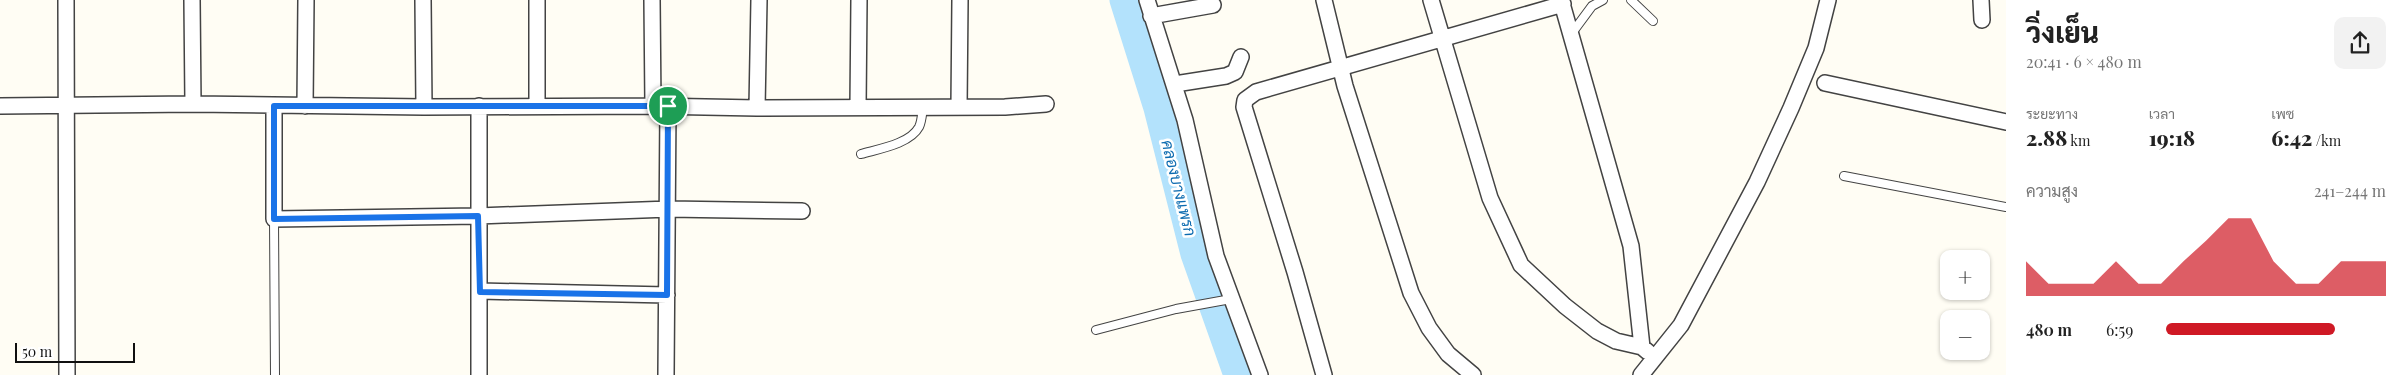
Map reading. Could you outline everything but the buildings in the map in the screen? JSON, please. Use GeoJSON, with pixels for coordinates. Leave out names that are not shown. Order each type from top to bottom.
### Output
{"type":"FeatureCollection","features":[{"type":"Feature","properties":{"kind":"street"},"geometry":{"type":"LineString","coordinates":[[66,0],[67,375]]}},
{"type":"Feature","properties":{"kind":"street"},"geometry":{"type":"LineString","coordinates":[[192,0],[193,104]]}},
{"type":"Feature","properties":{"kind":"street"},"geometry":{"type":"LineString","coordinates":[[305,106],[306,0]]}},
{"type":"Feature","properties":{"kind":"street"},"geometry":{"type":"LineString","coordinates":[[423,0],[424,107]]}},
{"type":"Feature","properties":{"kind":"street"},"geometry":{"type":"LineString","coordinates":[[537,0],[537,106]]}},
{"type":"Feature","properties":{"kind":"street"},"geometry":{"type":"LineString","coordinates":[[652,0],[669,209],[666,375]]}},
{"type":"Feature","properties":{"kind":"street"},"geometry":{"type":"LineString","coordinates":[[757,108],[759,0]]}},
{"type":"Feature","properties":{"kind":"street"},"geometry":{"type":"LineString","coordinates":[[858,107],[859,0]]}},
{"type":"Feature","properties":{"kind":"street"},"geometry":{"type":"LineString","coordinates":[[959,107],[960,0]]}},
{"type":"Feature","properties":{"kind":"street"},"geometry":{"type":"LineString","coordinates":[[1147,0],[1185,120],[1226,300],[1260,375]]}},
{"type":"Feature","properties":{"kind":"street"},"geometry":{"type":"LineString","coordinates":[[1324,0],[1340,69],[1411,292],[1429,328],[1448,354],[1473,375]]}},
{"type":"Feature","properties":{"kind":"street"},"geometry":{"type":"LineString","coordinates":[[1431,0],[1490,198],[1522,265],[1565,306],[1597,331],[1616,341],[1642,347],[1655,358]]}},
{"type":"Feature","properties":{"kind":"street"},"geometry":{"type":"LineString","coordinates":[[1981,0],[1982,20]]}},
{"type":"Feature","properties":{"kind":"street"},"geometry":{"type":"LineString","coordinates":[[1641,375],[1681,325],[1758,182],[1816,48],[1825,1]]}},
{"type":"Feature","properties":{"kind":"street"},"geometry":{"type":"LineString","coordinates":[[1324,375],[1295,272],[1244,108],[1245,100],[1256,92],[1340,69],[1562,2],[1631,246],[1642,347]]}},
{"type":"Feature","properties":{"kind":"street"},"geometry":{"type":"LineString","coordinates":[[1151,16],[1213,4]]}},
{"type":"Feature","properties":{"kind":"street"},"geometry":{"type":"LineString","coordinates":[[1175,84],[1226,76],[1235,72],[1242,58]]}},
{"type":"Feature","properties":{"kind":"street"},"geometry":{"type":"LineString","coordinates":[[1825,83],[2006,122]]}},
{"type":"Feature","properties":{"kind":"street"},"geometry":{"type":"LineString","coordinates":[[0,106],[193,104],[757,108],[959,107],[1046,104]]}},
{"type":"Feature","properties":{"kind":"street"},"geometry":{"type":"LineString","coordinates":[[274,106],[274,219],[478,216],[669,209],[802,211]]}},
{"type":"Feature","properties":{"kind":"street"},"geometry":{"type":"LineString","coordinates":[[479,106],[479,375]]}},
{"type":"Feature","properties":{"kind":"street"},"geometry":{"type":"LineString","coordinates":[[480,292],[667,295]]}},
{"type":"Feature","properties":{"kind":"lane"},"geometry":{"type":"LineString","coordinates":[[1572,33],[1592,6],[1603,0]]}},
{"type":"Feature","properties":{"kind":"lane"},"geometry":{"type":"LineString","coordinates":[[1631,0],[1653,20]]}},
{"type":"Feature","properties":{"kind":"lane"},"geometry":{"type":"LineString","coordinates":[[861,154],[907,138],[920,125],[923,107]]}},
{"type":"Feature","properties":{"kind":"lane"},"geometry":{"type":"LineString","coordinates":[[1844,176],[2006,207]]}},
{"type":"Feature","properties":{"kind":"lane"},"geometry":{"type":"LineString","coordinates":[[274,219],[275,375]]}},
{"type":"Feature","properties":{"kind":"lane"},"geometry":{"type":"LineString","coordinates":[[1096,330],[1198,304],[1226,300]]}},
{"type":"Feature","properties":{"kind":"waterway","name":"คลองบางแพรก"},"geometry":{"type":"LineString","coordinates":[[1124,0],[1158,108],[1195,254],[1238,375]]}},
{"type":"Feature","properties":{"kind":"route"},"geometry":{"type":"LineString","coordinates":[[274,106],[668,106],[669,209],[667,295],[480,292],[478,216],[274,219],[274,106]]}}]}
